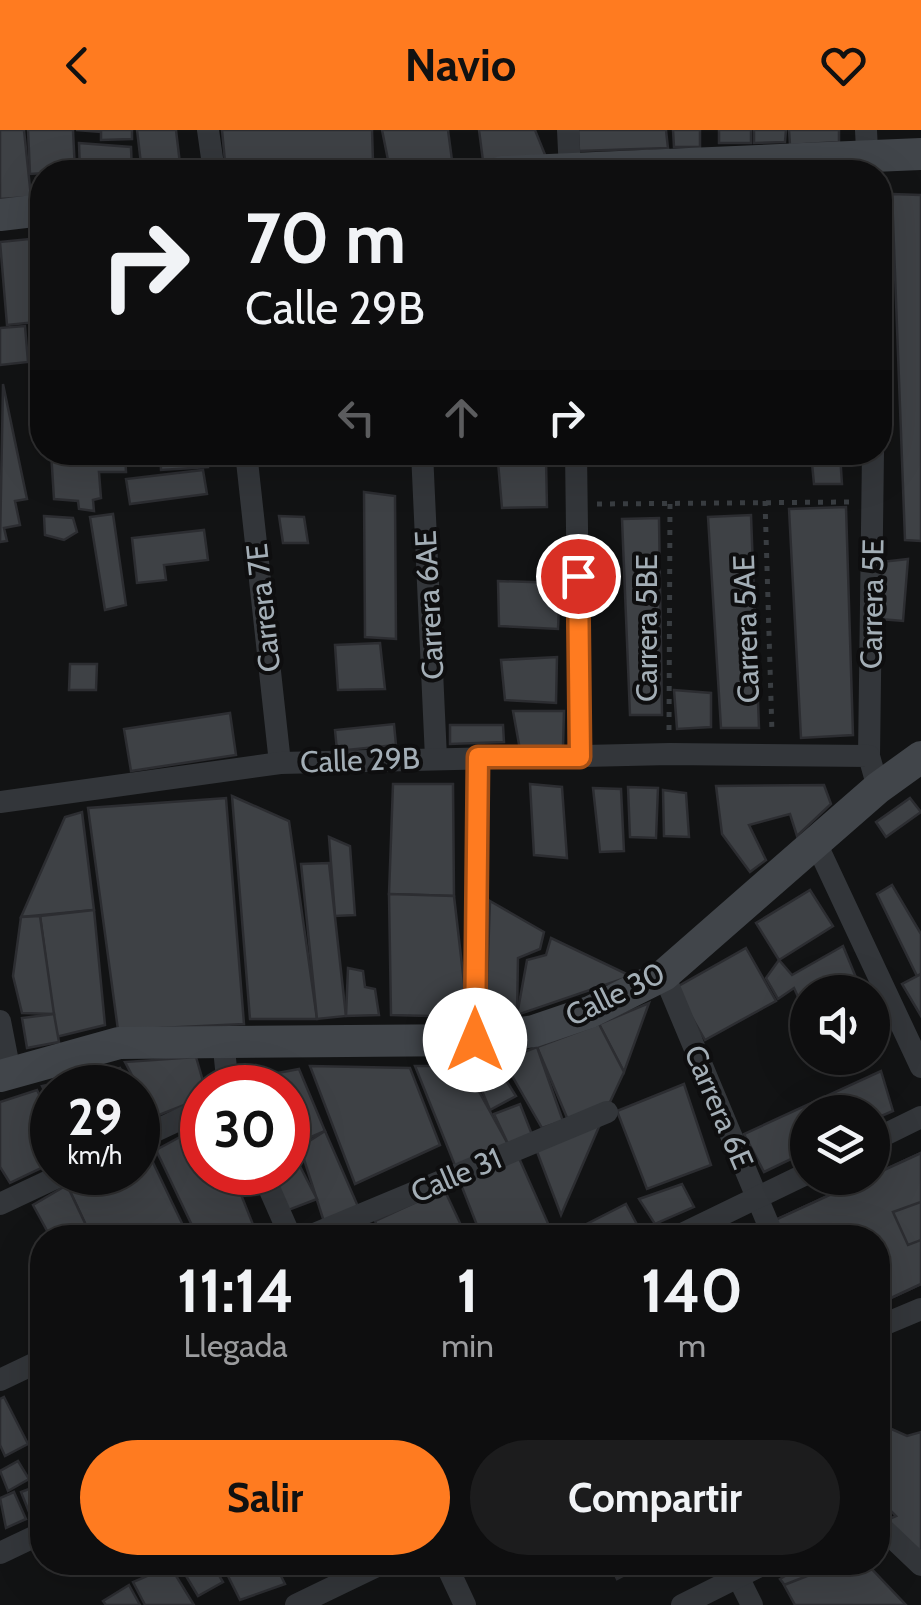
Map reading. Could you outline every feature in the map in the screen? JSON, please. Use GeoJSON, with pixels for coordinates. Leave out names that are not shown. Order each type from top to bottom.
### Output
{"type":"FeatureCollection","features":[{"type":"Feature","properties":{"kind":"main road"},"geometry":{"type":"LineString","coordinates":[[735,160],[867,152],[921,154]]}},
{"type":"Feature","properties":{"kind":"main road"},"geometry":{"type":"LineString","coordinates":[[0,216],[30,212]]}},
{"type":"Feature","properties":{"kind":"main road","name":"Calle 30"},"geometry":{"type":"LineString","coordinates":[[5,1074],[119,1043],[223,1039],[475,1040],[534,1031],[590,1012],[664,975],[878,788],[921,757]]}},
{"type":"Feature","properties":{"kind":"street"},"geometry":{"type":"LineString","coordinates":[[208,130],[212,160]]}},
{"type":"Feature","properties":{"kind":"street"},"geometry":{"type":"LineString","coordinates":[[568,130],[570,160]]}},
{"type":"Feature","properties":{"kind":"street","name":"Carrera 7E"},"geometry":{"type":"LineString","coordinates":[[247,465],[280,763]]}},
{"type":"Feature","properties":{"kind":"street","name":"Carrera 6AE"},"geometry":{"type":"LineString","coordinates":[[423,465],[436,758]]}},
{"type":"Feature","properties":{"kind":"street"},"geometry":{"type":"LineString","coordinates":[[576,465],[580,757]]}},
{"type":"Feature","properties":{"kind":"street","name":"Carrera 5E"},"geometry":{"type":"LineString","coordinates":[[870,756],[873,465]]}},
{"type":"Feature","properties":{"kind":"street","name":"Calle 29B"},"geometry":{"type":"LineString","coordinates":[[0,802],[280,763],[670,754],[870,756]]}},
{"type":"Feature","properties":{"kind":"street"},"geometry":{"type":"LineString","coordinates":[[870,756],[878,788]]}},
{"type":"Feature","properties":{"kind":"street"},"geometry":{"type":"LineString","coordinates":[[475,1040],[478,757]]}},
{"type":"Feature","properties":{"kind":"street"},"geometry":{"type":"LineString","coordinates":[[816,843],[921,1066]]}},
{"type":"Feature","properties":{"kind":"street","name":"Carrera 6E"},"geometry":{"type":"LineString","coordinates":[[664,975],[768,1225]]}},
{"type":"Feature","properties":{"kind":"street"},"geometry":{"type":"LineString","coordinates":[[0,1021],[5,1074]]}},
{"type":"Feature","properties":{"kind":"street"},"geometry":{"type":"LineString","coordinates":[[223,1039],[226,1065]]}},
{"type":"Feature","properties":{"kind":"street","name":"Calle 31"},"geometry":{"type":"LineString","coordinates":[[337,1225],[607,1112]]}},
{"type":"Feature","properties":{"kind":"street"},"geometry":{"type":"LineString","coordinates":[[890,1132],[921,1117]]}},
{"type":"Feature","properties":{"kind":"street"},"geometry":{"type":"LineString","coordinates":[[701,1225],[790,1182]]}},
{"type":"Feature","properties":{"kind":"street"},"geometry":{"type":"LineString","coordinates":[[0,1204],[30,1190]]}},
{"type":"Feature","properties":{"kind":"street"},"geometry":{"type":"LineString","coordinates":[[272,1195],[284,1225]]}},
{"type":"Feature","properties":{"kind":"street"},"geometry":{"type":"LineString","coordinates":[[890,1323],[921,1309]]}},
{"type":"Feature","properties":{"kind":"street"},"geometry":{"type":"LineString","coordinates":[[0,1380],[30,1366]]}},
{"type":"Feature","properties":{"kind":"street"},"geometry":{"type":"LineString","coordinates":[[890,1535],[921,1565]]}},
{"type":"Feature","properties":{"kind":"street"},"geometry":{"type":"LineString","coordinates":[[0,1553],[30,1539]]}},
{"type":"Feature","properties":{"kind":"street"},"geometry":{"type":"LineString","coordinates":[[296,1605],[358,1575]]}},
{"type":"Feature","properties":{"kind":"street"},"geometry":{"type":"LineString","coordinates":[[451,1575],[466,1605]]}},
{"type":"Feature","properties":{"kind":"street"},"geometry":{"type":"LineString","coordinates":[[682,1605],[742,1575]]}},
{"type":"Feature","properties":{"kind":"street"},"geometry":{"type":"LineString","coordinates":[[738,1577],[752,1605]]}},
{"type":"Feature","properties":{"kind":"path","name":"Carrera 5AE"},"geometry":{"type":"LineString","coordinates":[[765,501],[772,756]]}},
{"type":"Feature","properties":{"kind":"path","name":"Carrera 5BE"},"geometry":{"type":"LineString","coordinates":[[670,503],[670,754]]}},
{"type":"Feature","properties":{"kind":"path"},"geometry":{"type":"LineString","coordinates":[[577,504],[874,503]]}},
{"type":"Feature","properties":{"kind":"building"},"geometry":{"type":"Polygon","coordinates":[[[0,130],[24,130],[30,197],[0,199],[0,130]]]}},
{"type":"Feature","properties":{"kind":"building"},"geometry":{"type":"Polygon","coordinates":[[[28,130],[73,130],[74,160],[30,160],[30,174],[28,130]]]}},
{"type":"Feature","properties":{"kind":"building"},"geometry":{"type":"Polygon","coordinates":[[[76,130],[132,130],[132,139],[101,140],[101,132],[76,130]]]}},
{"type":"Feature","properties":{"kind":"building"},"geometry":{"type":"Polygon","coordinates":[[[137,130],[176,130],[180,160],[141,160],[137,130]]]}},
{"type":"Feature","properties":{"kind":"building"},"geometry":{"type":"Polygon","coordinates":[[[222,130],[372,130],[373,160],[225,160],[222,130]]]}},
{"type":"Feature","properties":{"kind":"building"},"geometry":{"type":"Polygon","coordinates":[[[382,130],[448,130],[452,160],[388,160],[382,130]]]}},
{"type":"Feature","properties":{"kind":"building"},"geometry":{"type":"Polygon","coordinates":[[[479,130],[535,130],[546,157],[499,160],[483,160],[479,130]]]}},
{"type":"Feature","properties":{"kind":"building"},"geometry":{"type":"Polygon","coordinates":[[[578,130],[666,130],[668,148],[579,151],[578,130]]]}},
{"type":"Feature","properties":{"kind":"building"},"geometry":{"type":"Polygon","coordinates":[[[673,130],[700,130],[700,147],[674,147],[673,130]]]}},
{"type":"Feature","properties":{"kind":"building"},"geometry":{"type":"Polygon","coordinates":[[[719,130],[751,130],[751,143],[719,143],[719,130]]]}},
{"type":"Feature","properties":{"kind":"building"},"geometry":{"type":"Polygon","coordinates":[[[754,130],[786,130],[785,142],[754,143],[754,130]]]}},
{"type":"Feature","properties":{"kind":"building"},"geometry":{"type":"Polygon","coordinates":[[[789,130],[839,130],[839,142],[790,145],[789,130]]]}},
{"type":"Feature","properties":{"kind":"building"},"geometry":{"type":"Polygon","coordinates":[[[79,143],[131,147],[132,160],[80,160],[79,143]]]}},
{"type":"Feature","properties":{"kind":"building"},"geometry":{"type":"Polygon","coordinates":[[[892,194],[921,195],[921,541],[905,540],[892,194]]]}},
{"type":"Feature","properties":{"kind":"building"},"geometry":{"type":"Polygon","coordinates":[[[29,239],[30,323],[7,325],[0,242],[29,239]]]}},
{"type":"Feature","properties":{"kind":"building"},"geometry":{"type":"Polygon","coordinates":[[[25,326],[28,362],[0,365],[0,328],[25,326]]]}},
{"type":"Feature","properties":{"kind":"building"},"geometry":{"type":"Polygon","coordinates":[[[3,384],[27,499],[15,501],[20,525],[4,528],[7,541],[0,542],[3,384]]]}},
{"type":"Feature","properties":{"kind":"building"},"geometry":{"type":"Polygon","coordinates":[[[52,465],[126,465],[126,472],[99,472],[101,498],[93,500],[94,511],[79,509],[78,501],[54,499],[52,465]]]}},
{"type":"Feature","properties":{"kind":"building"},"geometry":{"type":"Polygon","coordinates":[[[161,465],[208,465],[208,467],[161,470],[161,465]]]}},
{"type":"Feature","properties":{"kind":"building"},"geometry":{"type":"Polygon","coordinates":[[[498,465],[546,465],[547,507],[502,508],[498,465]]]}},
{"type":"Feature","properties":{"kind":"building"},"geometry":{"type":"Polygon","coordinates":[[[812,465],[841,465],[842,484],[814,484],[812,465]]]}},
{"type":"Feature","properties":{"kind":"building"},"geometry":{"type":"Polygon","coordinates":[[[203,470],[207,494],[130,504],[126,479],[203,470]]]}},
{"type":"Feature","properties":{"kind":"building"},"geometry":{"type":"Polygon","coordinates":[[[364,492],[395,496],[396,639],[365,637],[364,492]]]}},
{"type":"Feature","properties":{"kind":"building"},"geometry":{"type":"Polygon","coordinates":[[[846,507],[853,735],[801,738],[789,509],[846,507]]]}},
{"type":"Feature","properties":{"kind":"building"},"geometry":{"type":"Polygon","coordinates":[[[113,514],[126,605],[105,610],[90,517],[113,514]]]}},
{"type":"Feature","properties":{"kind":"building"},"geometry":{"type":"Polygon","coordinates":[[[751,515],[759,728],[721,728],[708,517],[751,515]]]}},
{"type":"Feature","properties":{"kind":"building"},"geometry":{"type":"Polygon","coordinates":[[[44,516],[73,518],[77,532],[64,540],[45,535],[44,516]]]}},
{"type":"Feature","properties":{"kind":"building"},"geometry":{"type":"Polygon","coordinates":[[[279,516],[304,517],[308,543],[283,543],[279,516]]]}},
{"type":"Feature","properties":{"kind":"building"},"geometry":{"type":"Polygon","coordinates":[[[659,518],[662,715],[630,715],[622,519],[659,518]]]}},
{"type":"Feature","properties":{"kind":"building"},"geometry":{"type":"Polygon","coordinates":[[[204,530],[208,560],[164,565],[166,580],[137,583],[132,538],[204,530]]]}},
{"type":"Feature","properties":{"kind":"building"},"geometry":{"type":"Polygon","coordinates":[[[908,559],[903,621],[880,619],[881,562],[908,559]]]}},
{"type":"Feature","properties":{"kind":"building"},"geometry":{"type":"Polygon","coordinates":[[[498,581],[560,583],[558,629],[499,626],[498,581]]]}},
{"type":"Feature","properties":{"kind":"building"},"geometry":{"type":"Polygon","coordinates":[[[380,643],[385,689],[338,690],[335,645],[380,643]]]}},
{"type":"Feature","properties":{"kind":"building"},"geometry":{"type":"Polygon","coordinates":[[[557,657],[556,703],[505,700],[501,660],[557,657]]]}},
{"type":"Feature","properties":{"kind":"building"},"geometry":{"type":"Polygon","coordinates":[[[70,664],[97,664],[96,690],[69,690],[70,664]]]}},
{"type":"Feature","properties":{"kind":"building"},"geometry":{"type":"Polygon","coordinates":[[[674,690],[711,693],[711,727],[677,729],[674,690]]]}},
{"type":"Feature","properties":{"kind":"building"},"geometry":{"type":"Polygon","coordinates":[[[513,711],[564,711],[563,748],[520,750],[513,711]]]}},
{"type":"Feature","properties":{"kind":"building"},"geometry":{"type":"Polygon","coordinates":[[[230,713],[236,755],[131,771],[124,729],[230,713]]]}},
{"type":"Feature","properties":{"kind":"building"},"geometry":{"type":"Polygon","coordinates":[[[394,724],[396,745],[337,751],[335,730],[394,724]]]}},
{"type":"Feature","properties":{"kind":"building"},"geometry":{"type":"Polygon","coordinates":[[[450,725],[503,725],[504,742],[450,744],[450,725]]]}},
{"type":"Feature","properties":{"kind":"building"},"geometry":{"type":"Polygon","coordinates":[[[393,784],[453,784],[454,896],[389,894],[393,784]]]}},
{"type":"Feature","properties":{"kind":"building"},"geometry":{"type":"Polygon","coordinates":[[[530,784],[562,787],[567,858],[534,855],[530,784]]]}},
{"type":"Feature","properties":{"kind":"building"},"geometry":{"type":"Polygon","coordinates":[[[824,785],[831,804],[797,836],[790,814],[749,825],[766,860],[750,872],[722,834],[716,786],[824,785]]]}},
{"type":"Feature","properties":{"kind":"building"},"geometry":{"type":"Polygon","coordinates":[[[628,787],[658,788],[656,838],[630,837],[628,787]]]}},
{"type":"Feature","properties":{"kind":"building"},"geometry":{"type":"Polygon","coordinates":[[[593,788],[621,789],[624,851],[600,852],[593,788]]]}},
{"type":"Feature","properties":{"kind":"building"},"geometry":{"type":"Polygon","coordinates":[[[663,790],[686,793],[689,837],[664,836],[663,790]]]}},
{"type":"Feature","properties":{"kind":"building"},"geometry":{"type":"Polygon","coordinates":[[[232,796],[289,821],[317,1019],[250,1019],[232,796]]]}},
{"type":"Feature","properties":{"kind":"building"},"geometry":{"type":"Polygon","coordinates":[[[226,798],[244,1024],[118,1030],[88,808],[226,798]]]}},
{"type":"Feature","properties":{"kind":"building"},"geometry":{"type":"Polygon","coordinates":[[[910,798],[921,812],[886,837],[876,822],[910,798]]]}},
{"type":"Feature","properties":{"kind":"building"},"geometry":{"type":"Polygon","coordinates":[[[82,812],[94,910],[21,917],[65,817],[82,812]]]}},
{"type":"Feature","properties":{"kind":"building"},"geometry":{"type":"Polygon","coordinates":[[[329,837],[350,846],[355,915],[335,916],[329,837]]]}},
{"type":"Feature","properties":{"kind":"building"},"geometry":{"type":"Polygon","coordinates":[[[329,863],[346,1016],[317,1019],[301,864],[329,863]]]}},
{"type":"Feature","properties":{"kind":"building"},"geometry":{"type":"Polygon","coordinates":[[[892,885],[921,934],[921,974],[917,976],[877,894],[892,885]]]}},
{"type":"Feature","properties":{"kind":"building"},"geometry":{"type":"Polygon","coordinates":[[[810,890],[833,926],[779,960],[756,923],[810,890]]]}},
{"type":"Feature","properties":{"kind":"building"},"geometry":{"type":"Polygon","coordinates":[[[389,894],[454,896],[468,1017],[391,1015],[389,894]]]}},
{"type":"Feature","properties":{"kind":"building"},"geometry":{"type":"Polygon","coordinates":[[[490,901],[544,932],[540,949],[518,958],[517,1015],[486,1010],[490,901]]]}},
{"type":"Feature","properties":{"kind":"building"},"geometry":{"type":"Polygon","coordinates":[[[94,910],[105,1025],[56,1037],[40,916],[94,910]]]}},
{"type":"Feature","properties":{"kind":"building"},"geometry":{"type":"Polygon","coordinates":[[[40,916],[54,1014],[22,1013],[13,976],[21,917],[40,916]]]}},
{"type":"Feature","properties":{"kind":"building"},"geometry":{"type":"Polygon","coordinates":[[[551,938],[631,976],[517,1015],[527,960],[546,955],[551,938]]]}},
{"type":"Feature","properties":{"kind":"building"},"geometry":{"type":"Polygon","coordinates":[[[843,946],[855,975],[792,975],[843,946]]]}},
{"type":"Feature","properties":{"kind":"building"},"geometry":{"type":"Polygon","coordinates":[[[746,948],[776,1001],[705,1040],[675,988],[746,948]]]}},
{"type":"Feature","properties":{"kind":"building"},"geometry":{"type":"Polygon","coordinates":[[[779,960],[792,975],[790,991],[778,999],[766,978],[779,960]]]}},
{"type":"Feature","properties":{"kind":"building"},"geometry":{"type":"Polygon","coordinates":[[[348,968],[363,971],[365,987],[375,989],[379,1015],[346,1016],[348,968]]]}},
{"type":"Feature","properties":{"kind":"building"},"geometry":{"type":"Polygon","coordinates":[[[921,974],[921,1016],[902,984],[921,974]]]}},
{"type":"Feature","properties":{"kind":"building"},"geometry":{"type":"Polygon","coordinates":[[[649,1003],[624,1072],[599,1024],[649,1003]]]}},
{"type":"Feature","properties":{"kind":"building"},"geometry":{"type":"Polygon","coordinates":[[[54,1014],[59,1042],[27,1048],[22,1018],[54,1014]]]}},
{"type":"Feature","properties":{"kind":"building"},"geometry":{"type":"Polygon","coordinates":[[[599,1024],[624,1072],[610,1102],[568,1120],[537,1047],[599,1024]]]}},
{"type":"Feature","properties":{"kind":"building"},"geometry":{"type":"Polygon","coordinates":[[[537,1047],[563,1121],[542,1128],[503,1060],[537,1047]]]}},
{"type":"Feature","properties":{"kind":"building"},"geometry":{"type":"Polygon","coordinates":[[[196,1057],[198,1065],[180,1065],[180,1107],[160,1115],[160,1065],[125,1062],[196,1057]]]}},
{"type":"Feature","properties":{"kind":"building"},"geometry":{"type":"Polygon","coordinates":[[[470,1062],[495,1063],[516,1096],[490,1110],[470,1062]]]}},
{"type":"Feature","properties":{"kind":"building"},"geometry":{"type":"Polygon","coordinates":[[[310,1066],[410,1068],[440,1145],[355,1184],[310,1066]]]}},
{"type":"Feature","properties":{"kind":"building"},"geometry":{"type":"Polygon","coordinates":[[[415,1066],[465,1066],[509,1146],[456,1168],[415,1066]]]}},
{"type":"Feature","properties":{"kind":"building"},"geometry":{"type":"Polygon","coordinates":[[[872,1075],[882,1075],[888,1095],[829,1095],[872,1075]]]}},
{"type":"Feature","properties":{"kind":"building"},"geometry":{"type":"Polygon","coordinates":[[[684,1084],[711,1165],[647,1189],[617,1111],[684,1084]]]}},
{"type":"Feature","properties":{"kind":"building"},"geometry":{"type":"Polygon","coordinates":[[[30,1092],[30,1173],[10,1183],[0,1167],[0,1102],[30,1092]]]}},
{"type":"Feature","properties":{"kind":"building"},"geometry":{"type":"Polygon","coordinates":[[[310,1095],[325,1131],[310,1137],[310,1095]]]}},
{"type":"Feature","properties":{"kind":"building"},"geometry":{"type":"Polygon","coordinates":[[[520,1104],[533,1137],[509,1146],[494,1114],[520,1104]]]}},
{"type":"Feature","properties":{"kind":"building"},"geometry":{"type":"Polygon","coordinates":[[[790,1113],[790,1160],[764,1172],[744,1134],[790,1113]]]}},
{"type":"Feature","properties":{"kind":"building"},"geometry":{"type":"Polygon","coordinates":[[[601,1122],[561,1215],[536,1149],[601,1122]]]}},
{"type":"Feature","properties":{"kind":"building"},"geometry":{"type":"Polygon","coordinates":[[[325,1131],[360,1211],[325,1225],[310,1178],[310,1141],[325,1131]]]}},
{"type":"Feature","properties":{"kind":"building"},"geometry":{"type":"Polygon","coordinates":[[[180,1137],[180,1195],[241,1195],[253,1225],[192,1225],[160,1158],[160,1148],[180,1137]]]}},
{"type":"Feature","properties":{"kind":"building"},"geometry":{"type":"Polygon","coordinates":[[[921,1153],[921,1284],[890,1298],[890,1225],[777,1225],[775,1220],[829,1195],[890,1195],[890,1167],[921,1153]]]}},
{"type":"Feature","properties":{"kind":"building"},"geometry":{"type":"Polygon","coordinates":[[[921,1153],[921,1202],[893,1212],[908,1245],[921,1240],[921,1284],[890,1298],[890,1225],[777,1225],[775,1220],[829,1195],[890,1195],[890,1167],[921,1153]]]}},
{"type":"Feature","properties":{"kind":"building"},"geometry":{"type":"Polygon","coordinates":[[[519,1158],[549,1225],[477,1225],[460,1182],[519,1158]]]}},
{"type":"Feature","properties":{"kind":"building"},"geometry":{"type":"Polygon","coordinates":[[[160,1177],[183,1225],[86,1225],[72,1195],[160,1195],[160,1177]]]}},
{"type":"Feature","properties":{"kind":"building"},"geometry":{"type":"Polygon","coordinates":[[[682,1184],[694,1207],[655,1224],[639,1199],[682,1184]]]}},
{"type":"Feature","properties":{"kind":"building"},"geometry":{"type":"Polygon","coordinates":[[[310,1186],[317,1199],[286,1211],[280,1195],[310,1195],[310,1186]]]}},
{"type":"Feature","properties":{"kind":"building"},"geometry":{"type":"Polygon","coordinates":[[[444,1189],[461,1225],[377,1225],[375,1221],[444,1189]]]}},
{"type":"Feature","properties":{"kind":"building"},"geometry":{"type":"Polygon","coordinates":[[[50,1195],[72,1195],[86,1225],[44,1225],[33,1205],[50,1195]]]}},
{"type":"Feature","properties":{"kind":"building"},"geometry":{"type":"Polygon","coordinates":[[[626,1204],[637,1225],[585,1225],[626,1204]]]}},
{"type":"Feature","properties":{"kind":"building"},"geometry":{"type":"Polygon","coordinates":[[[4,1397],[28,1444],[5,1456],[0,1445],[0,1399],[4,1397]]]}},
{"type":"Feature","properties":{"kind":"building"},"geometry":{"type":"Polygon","coordinates":[[[890,1428],[907,1436],[921,1432],[921,1565],[890,1535],[890,1519],[896,1516],[890,1510],[890,1428]]]}},
{"type":"Feature","properties":{"kind":"building"},"geometry":{"type":"Polygon","coordinates":[[[18,1461],[29,1479],[8,1491],[0,1471],[18,1461]]]}},
{"type":"Feature","properties":{"kind":"building"},"geometry":{"type":"Polygon","coordinates":[[[30,1489],[30,1514],[21,1492],[30,1489]]]}},
{"type":"Feature","properties":{"kind":"building"},"geometry":{"type":"Polygon","coordinates":[[[14,1492],[26,1519],[6,1528],[0,1498],[14,1492]]]}},
{"type":"Feature","properties":{"kind":"building"},"geometry":{"type":"Polygon","coordinates":[[[149,1575],[176,1575],[194,1605],[145,1605],[133,1582],[149,1575]]]}},
{"type":"Feature","properties":{"kind":"building"},"geometry":{"type":"Polygon","coordinates":[[[186,1575],[219,1575],[223,1582],[198,1596],[186,1575]]]}},
{"type":"Feature","properties":{"kind":"building"},"geometry":{"type":"Polygon","coordinates":[[[228,1575],[280,1575],[285,1584],[240,1600],[228,1575]]]}},
{"type":"Feature","properties":{"kind":"building"},"geometry":{"type":"Polygon","coordinates":[[[787,1575],[823,1575],[837,1595],[825,1605],[800,1605],[780,1579],[787,1575]]]}},
{"type":"Feature","properties":{"kind":"building"},"geometry":{"type":"Polygon","coordinates":[[[810,1575],[877,1575],[906,1605],[795,1605],[784,1585],[810,1575]]]}},
{"type":"Feature","properties":{"kind":"building"},"geometry":{"type":"Polygon","coordinates":[[[129,1585],[140,1605],[106,1605],[103,1601],[129,1585]]]}},
{"type":"Feature","properties":{"kind":"route"},"geometry":{"type":"LineString","coordinates":[[475,1040],[478,757],[580,757],[578,576]]}}]}
